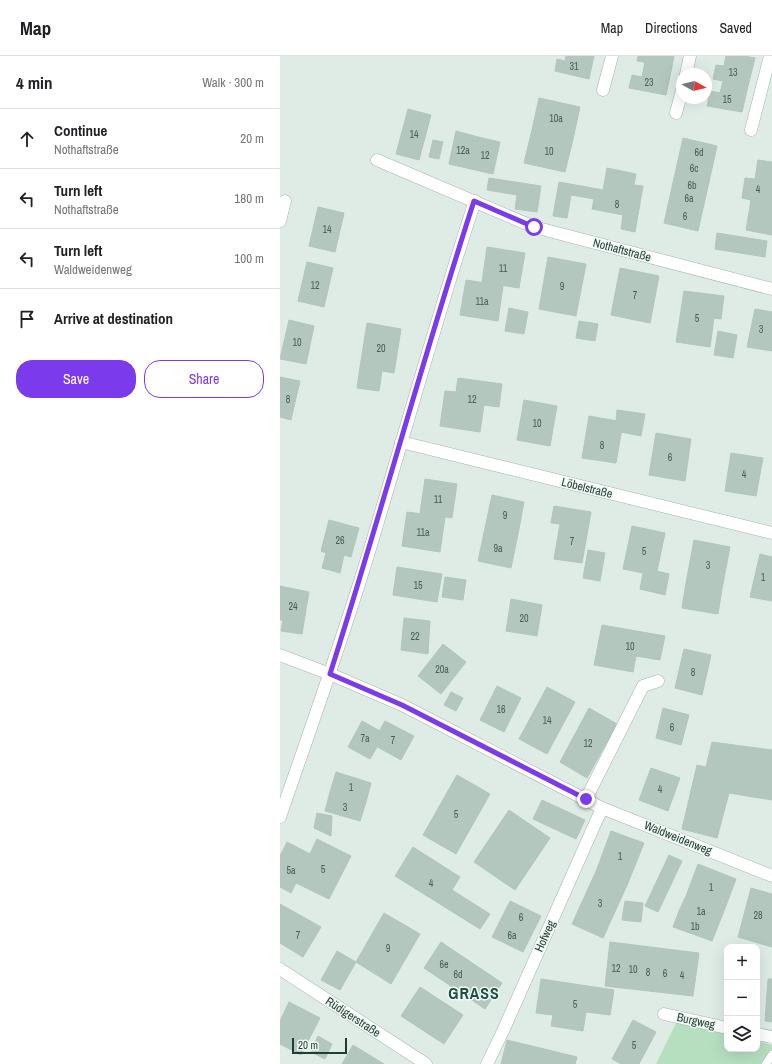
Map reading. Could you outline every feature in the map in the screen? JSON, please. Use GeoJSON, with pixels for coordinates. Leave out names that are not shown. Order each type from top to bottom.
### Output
{"type":"FeatureCollection","features":[{"type":"Feature","properties":{"kind":"street"},"geometry":{"type":"LineString","coordinates":[[603,90],[612,56]]}},
{"type":"Feature","properties":{"kind":"street"},"geometry":{"type":"LineString","coordinates":[[687,68],[690,56]]}},
{"type":"Feature","properties":{"kind":"street"},"geometry":{"type":"LineString","coordinates":[[751,130],[770,56]]}},
{"type":"Feature","properties":{"kind":"street"},"geometry":{"type":"LineString","coordinates":[[676,113],[678,104]]}},
{"type":"Feature","properties":{"kind":"street","name":"Nothaftstraße"},"geometry":{"type":"LineString","coordinates":[[377,160],[534,227],[772,289]]}},
{"type":"Feature","properties":{"kind":"street"},"geometry":{"type":"LineString","coordinates":[[280,221],[285,201]]}},
{"type":"Feature","properties":{"kind":"street"},"geometry":{"type":"LineString","coordinates":[[280,817],[330,674],[474,201]]}},
{"type":"Feature","properties":{"kind":"street","name":"Löbelstraße"},"geometry":{"type":"LineString","coordinates":[[401,442],[772,533]]}},
{"type":"Feature","properties":{"kind":"street","name":"Waldweidenweg"},"geometry":{"type":"LineString","coordinates":[[280,655],[330,674],[402,705],[602,808],[772,876]]}},
{"type":"Feature","properties":{"kind":"street"},"geometry":{"type":"LineString","coordinates":[[586,799],[643,686],[658,681]]}},
{"type":"Feature","properties":{"kind":"street","name":"Hofweg"},"geometry":{"type":"LineString","coordinates":[[487,1064],[602,808]]}},
{"type":"Feature","properties":{"kind":"street","name":"Rüdigerstraße"},"geometry":{"type":"LineString","coordinates":[[280,969],[426,1064]]}},
{"type":"Feature","properties":{"kind":"street","name":"Burgweg"},"geometry":{"type":"LineString","coordinates":[[664,1014],[724,1027]]}},
{"type":"Feature","properties":{"kind":"street"},"geometry":{"type":"LineString","coordinates":[[760,1035],[772,1037]]}},
{"type":"Feature","properties":{"kind":"lane"},"geometry":{"type":"LineString","coordinates":[[766,1064],[772,1055]]}},
{"type":"Feature","properties":{"kind":"green space"},"geometry":{"type":"Polygon","coordinates":[[[676,1023],[724,1033],[724,1052],[760,1052],[760,1042],[772,1045],[772,1064],[656,1064],[676,1023]]]}},
{"type":"Feature","properties":{"kind":"building"},"geometry":{"type":"Polygon","coordinates":[[[566,56],[594,56],[589,79],[555,71],[557,59],[565,61],[566,56]]]}},
{"type":"Feature","properties":{"kind":"building"},"geometry":{"type":"Polygon","coordinates":[[[638,56],[674,56],[672,67],[637,61],[638,56]]]}},
{"type":"Feature","properties":{"kind":"building"},"geometry":{"type":"Polygon","coordinates":[[[726,56],[744,56],[755,58],[748,86],[713,79],[716,65],[724,66],[726,56]]]}},
{"type":"Feature","properties":{"kind":"building"},"geometry":{"type":"Polygon","coordinates":[[[645,62],[672,67],[666,95],[629,88],[632,75],[642,77],[645,62]]]}},
{"type":"Feature","properties":{"kind":"building"},"geometry":{"type":"Polygon","coordinates":[[[723,81],[748,86],[742,112],[707,106],[707,104],[712,104],[712,91],[720,93],[723,81]]]}},
{"type":"Feature","properties":{"kind":"building"},"geometry":{"type":"Polygon","coordinates":[[[539,98],[580,107],[573,139],[532,130],[539,98]]]}},
{"type":"Feature","properties":{"kind":"building"},"geometry":{"type":"Polygon","coordinates":[[[408,109],[431,115],[419,160],[396,154],[408,109]]]}},
{"type":"Feature","properties":{"kind":"building"},"geometry":{"type":"Polygon","coordinates":[[[532,130],[573,139],[565,172],[524,163],[532,130]]]}},
{"type":"Feature","properties":{"kind":"building"},"geometry":{"type":"Polygon","coordinates":[[[456,131],[478,137],[471,169],[449,164],[456,131]]]}},
{"type":"Feature","properties":{"kind":"building"},"geometry":{"type":"Polygon","coordinates":[[[478,137],[500,142],[493,174],[471,169],[478,137]]]}},
{"type":"Feature","properties":{"kind":"building"},"geometry":{"type":"Polygon","coordinates":[[[683,138],[717,146],[698,231],[664,223],[683,138]]]}},
{"type":"Feature","properties":{"kind":"building"},"geometry":{"type":"Polygon","coordinates":[[[433,140],[443,142],[439,159],[429,157],[433,140]]]}},
{"type":"Feature","properties":{"kind":"building"},"geometry":{"type":"Polygon","coordinates":[[[758,160],[772,162],[772,235],[746,230],[751,200],[742,198],[745,178],[755,179],[758,160]]]}},
{"type":"Feature","properties":{"kind":"building"},"geometry":{"type":"Polygon","coordinates":[[[607,168],[636,174],[634,185],[643,186],[635,232],[621,229],[623,215],[592,209],[594,199],[571,195],[567,218],[553,216],[559,182],[603,190],[607,168]]]}},
{"type":"Feature","properties":{"kind":"building"},"geometry":{"type":"Polygon","coordinates":[[[489,178],[541,186],[537,212],[515,209],[517,195],[487,190],[489,178]]]}},
{"type":"Feature","properties":{"kind":"building"},"geometry":{"type":"Polygon","coordinates":[[[318,207],[344,213],[335,252],[309,246],[318,207]]]}},
{"type":"Feature","properties":{"kind":"building"},"geometry":{"type":"Polygon","coordinates":[[[717,233],[767,241],[765,257],[715,249],[717,233]]]}},
{"type":"Feature","properties":{"kind":"building"},"geometry":{"type":"Polygon","coordinates":[[[487,247],[525,253],[519,288],[482,282],[487,247]]]}},
{"type":"Feature","properties":{"kind":"building"},"geometry":{"type":"Polygon","coordinates":[[[548,257],[586,264],[576,316],[539,309],[548,257]]]}},
{"type":"Feature","properties":{"kind":"building"},"geometry":{"type":"Polygon","coordinates":[[[307,262],[333,268],[324,307],[298,301],[307,262]]]}},
{"type":"Feature","properties":{"kind":"building"},"geometry":{"type":"Polygon","coordinates":[[[620,268],[659,276],[650,323],[611,315],[620,268]]]}},
{"type":"Feature","properties":{"kind":"building"},"geometry":{"type":"Polygon","coordinates":[[[466,280],[503,286],[498,321],[460,315],[466,280]]]}},
{"type":"Feature","properties":{"kind":"building"},"geometry":{"type":"Polygon","coordinates":[[[684,291],[724,296],[721,319],[714,318],[710,347],[676,342],[684,291]]]}},
{"type":"Feature","properties":{"kind":"building"},"geometry":{"type":"Polygon","coordinates":[[[509,308],[528,312],[524,334],[505,331],[509,308]]]}},
{"type":"Feature","properties":{"kind":"building"},"geometry":{"type":"Polygon","coordinates":[[[755,309],[772,312],[772,351],[747,347],[755,309]]]}},
{"type":"Feature","properties":{"kind":"building"},"geometry":{"type":"Polygon","coordinates":[[[289,320],[314,326],[306,364],[280,359],[289,320]]]}},
{"type":"Feature","properties":{"kind":"building"},"geometry":{"type":"Polygon","coordinates":[[[579,321],[598,324],[595,341],[576,338],[579,321]]]}},
{"type":"Feature","properties":{"kind":"building"},"geometry":{"type":"Polygon","coordinates":[[[367,323],[401,329],[394,373],[360,367],[367,323]]]}},
{"type":"Feature","properties":{"kind":"building"},"geometry":{"type":"Polygon","coordinates":[[[718,331],[737,335],[733,358],[714,355],[718,331]]]}},
{"type":"Feature","properties":{"kind":"building"},"geometry":{"type":"Polygon","coordinates":[[[360,367],[382,371],[379,391],[357,388],[360,367]]]}},
{"type":"Feature","properties":{"kind":"building"},"geometry":{"type":"Polygon","coordinates":[[[280,377],[300,381],[291,420],[280,417],[280,377]]]}},
{"type":"Feature","properties":{"kind":"building"},"geometry":{"type":"Polygon","coordinates":[[[458,378],[502,384],[499,407],[484,405],[480,432],[440,426],[445,391],[456,392],[458,378]]]}},
{"type":"Feature","properties":{"kind":"building"},"geometry":{"type":"Polygon","coordinates":[[[524,400],[557,406],[550,446],[517,440],[524,400]]]}},
{"type":"Feature","properties":{"kind":"building"},"geometry":{"type":"Polygon","coordinates":[[[617,410],[645,414],[641,436],[621,432],[623,422],[616,421],[617,410]]]}},
{"type":"Feature","properties":{"kind":"building"},"geometry":{"type":"Polygon","coordinates":[[[589,416],[623,422],[616,463],[582,458],[589,416]]]}},
{"type":"Feature","properties":{"kind":"building"},"geometry":{"type":"Polygon","coordinates":[[[656,433],[691,439],[685,481],[649,475],[656,433]]]}},
{"type":"Feature","properties":{"kind":"building"},"geometry":{"type":"Polygon","coordinates":[[[731,453],[763,458],[756,496],[725,491],[731,453]]]}},
{"type":"Feature","properties":{"kind":"building"},"geometry":{"type":"Polygon","coordinates":[[[425,479],[457,484],[452,518],[420,513],[425,479]]]}},
{"type":"Feature","properties":{"kind":"building"},"geometry":{"type":"Polygon","coordinates":[[[492,495],[524,502],[518,534],[485,528],[492,495]]]}},
{"type":"Feature","properties":{"kind":"building"},"geometry":{"type":"Polygon","coordinates":[[[554,506],[591,512],[582,563],[554,559],[560,524],[551,523],[554,506]]]}},
{"type":"Feature","properties":{"kind":"building"},"geometry":{"type":"Polygon","coordinates":[[[407,512],[445,517],[440,552],[402,546],[407,512]]]}},
{"type":"Feature","properties":{"kind":"building"},"geometry":{"type":"Polygon","coordinates":[[[329,520],[359,528],[351,557],[344,555],[340,573],[322,568],[326,553],[321,551],[329,520]]]}},
{"type":"Feature","properties":{"kind":"building"},"geometry":{"type":"Polygon","coordinates":[[[632,526],[665,533],[657,571],[669,574],[665,595],[640,589],[643,573],[623,569],[632,526]]]}},
{"type":"Feature","properties":{"kind":"building"},"geometry":{"type":"Polygon","coordinates":[[[485,528],[518,534],[511,568],[478,561],[485,528]]]}},
{"type":"Feature","properties":{"kind":"building"},"geometry":{"type":"Polygon","coordinates":[[[694,540],[730,547],[722,589],[686,583],[694,540]]]}},
{"type":"Feature","properties":{"kind":"building"},"geometry":{"type":"Polygon","coordinates":[[[588,550],[605,553],[600,581],[583,578],[588,550]]]}},
{"type":"Feature","properties":{"kind":"building"},"geometry":{"type":"Polygon","coordinates":[[[760,554],[772,557],[772,601],[750,597],[760,554]]]}},
{"type":"Feature","properties":{"kind":"building"},"geometry":{"type":"Polygon","coordinates":[[[397,567],[442,574],[437,602],[393,595],[397,567]]]}},
{"type":"Feature","properties":{"kind":"building"},"geometry":{"type":"Polygon","coordinates":[[[445,577],[466,580],[463,600],[442,597],[445,577]]]}},
{"type":"Feature","properties":{"kind":"building"},"geometry":{"type":"Polygon","coordinates":[[[686,583],[722,589],[718,614],[682,608],[686,583]]]}},
{"type":"Feature","properties":{"kind":"building"},"geometry":{"type":"Polygon","coordinates":[[[280,586],[309,592],[302,634],[281,631],[283,620],[280,620],[280,586]]]}},
{"type":"Feature","properties":{"kind":"building"},"geometry":{"type":"Polygon","coordinates":[[[511,599],[542,605],[537,636],[506,631],[511,599]]]}},
{"type":"Feature","properties":{"kind":"building"},"geometry":{"type":"Polygon","coordinates":[[[404,618],[430,621],[428,654],[401,650],[404,618]]]}},
{"type":"Feature","properties":{"kind":"building"},"geometry":{"type":"Polygon","coordinates":[[[602,625],[665,636],[660,660],[636,656],[633,672],[594,665],[602,625]]]}},
{"type":"Feature","properties":{"kind":"building"},"geometry":{"type":"Polygon","coordinates":[[[443,644],[466,662],[441,694],[418,676],[443,644]]]}},
{"type":"Feature","properties":{"kind":"building"},"geometry":{"type":"Polygon","coordinates":[[[684,649],[711,655],[702,695],[675,688],[684,649]]]}},
{"type":"Feature","properties":{"kind":"building"},"geometry":{"type":"Polygon","coordinates":[[[497,686],[521,698],[504,732],[480,720],[497,686]]]}},
{"type":"Feature","properties":{"kind":"building"},"geometry":{"type":"Polygon","coordinates":[[[547,687],[575,702],[547,754],[519,739],[547,687]]]}},
{"type":"Feature","properties":{"kind":"building"},"geometry":{"type":"Polygon","coordinates":[[[451,692],[463,698],[456,711],[444,705],[451,692]]]}},
{"type":"Feature","properties":{"kind":"building"},"geometry":{"type":"Polygon","coordinates":[[[589,708],[617,724],[587,778],[560,762],[589,708]]]}},
{"type":"Feature","properties":{"kind":"building"},"geometry":{"type":"Polygon","coordinates":[[[663,708],[689,715],[681,745],[656,738],[663,708]]]}},
{"type":"Feature","properties":{"kind":"building"},"geometry":{"type":"Polygon","coordinates":[[[362,721],[380,731],[372,744],[377,747],[370,759],[348,747],[362,721]]]}},
{"type":"Feature","properties":{"kind":"building"},"geometry":{"type":"Polygon","coordinates":[[[385,721],[414,736],[401,760],[372,744],[385,721]]]}},
{"type":"Feature","properties":{"kind":"building"},"geometry":{"type":"Polygon","coordinates":[[[712,742],[772,750],[772,800],[729,793],[717,838],[682,829],[697,765],[706,767],[712,742]]]}},
{"type":"Feature","properties":{"kind":"building"},"geometry":{"type":"Polygon","coordinates":[[[651,768],[680,778],[668,811],[639,800],[651,768]]]}},
{"type":"Feature","properties":{"kind":"building"},"geometry":{"type":"Polygon","coordinates":[[[336,772],[371,783],[366,802],[330,792],[336,772]]]}},
{"type":"Feature","properties":{"kind":"building"},"geometry":{"type":"Polygon","coordinates":[[[457,775],[490,794],[456,854],[423,835],[457,775]]]}},
{"type":"Feature","properties":{"kind":"building"},"geometry":{"type":"Polygon","coordinates":[[[330,792],[366,802],[360,821],[325,811],[330,792]]]}},
{"type":"Feature","properties":{"kind":"building"},"geometry":{"type":"Polygon","coordinates":[[[542,800],[585,820],[576,839],[533,819],[542,800]]]}},
{"type":"Feature","properties":{"kind":"building"},"geometry":{"type":"Polygon","coordinates":[[[509,810],[550,838],[515,890],[474,862],[509,810]]]}},
{"type":"Feature","properties":{"kind":"building"},"geometry":{"type":"Polygon","coordinates":[[[317,813],[332,816],[331,836],[314,828],[317,813]]]}},
{"type":"Feature","properties":{"kind":"building"},"geometry":{"type":"Polygon","coordinates":[[[611,831],[644,843],[628,883],[597,869],[611,831]]]}},
{"type":"Feature","properties":{"kind":"building"},"geometry":{"type":"Polygon","coordinates":[[[317,839],[351,856],[329,899],[296,883],[317,839]]]}},
{"type":"Feature","properties":{"kind":"building"},"geometry":{"type":"Polygon","coordinates":[[[287,842],[310,854],[291,893],[280,887],[280,856],[287,842]]]}},
{"type":"Feature","properties":{"kind":"building"},"geometry":{"type":"Polygon","coordinates":[[[413,847],[460,877],[452,890],[490,914],[480,929],[395,876],[413,847]]]}},
{"type":"Feature","properties":{"kind":"building"},"geometry":{"type":"Polygon","coordinates":[[[669,855],[682,861],[658,912],[645,906],[669,855]]]}},
{"type":"Feature","properties":{"kind":"building"},"geometry":{"type":"Polygon","coordinates":[[[698,864],[736,879],[724,911],[686,896],[698,864]]]}},
{"type":"Feature","properties":{"kind":"building"},"geometry":{"type":"Polygon","coordinates":[[[597,869],[628,883],[603,938],[572,924],[597,869]]]}},
{"type":"Feature","properties":{"kind":"building"},"geometry":{"type":"Polygon","coordinates":[[[751,888],[772,894],[772,947],[738,937],[751,888]]]}},
{"type":"Feature","properties":{"kind":"building"},"geometry":{"type":"Polygon","coordinates":[[[686,896],[724,911],[718,926],[679,911],[686,896]]]}},
{"type":"Feature","properties":{"kind":"building"},"geometry":{"type":"Polygon","coordinates":[[[510,901],[541,916],[532,934],[501,919],[510,901]]]}},
{"type":"Feature","properties":{"kind":"building"},"geometry":{"type":"Polygon","coordinates":[[[625,901],[643,903],[641,922],[622,920],[625,901]]]}},
{"type":"Feature","properties":{"kind":"building"},"geometry":{"type":"Polygon","coordinates":[[[280,904],[321,927],[303,957],[280,943],[280,904]]]}},
{"type":"Feature","properties":{"kind":"building"},"geometry":{"type":"Polygon","coordinates":[[[679,911],[718,926],[712,941],[673,927],[679,911]]]}},
{"type":"Feature","properties":{"kind":"building"},"geometry":{"type":"Polygon","coordinates":[[[384,913],[420,934],[391,984],[356,962],[384,913]]]}},
{"type":"Feature","properties":{"kind":"building"},"geometry":{"type":"Polygon","coordinates":[[[501,919],[532,934],[523,952],[492,937],[501,919]]]}},
{"type":"Feature","properties":{"kind":"building"},"geometry":{"type":"Polygon","coordinates":[[[441,942],[502,983],[485,1009],[424,968],[441,942]]]}},
{"type":"Feature","properties":{"kind":"building"},"geometry":{"type":"Polygon","coordinates":[[[610,942],[699,953],[693,996],[605,986],[610,942]]]}},
{"type":"Feature","properties":{"kind":"building"},"geometry":{"type":"Polygon","coordinates":[[[337,951],[356,962],[340,990],[321,980],[337,951]]]}},
{"type":"Feature","properties":{"kind":"building"},"geometry":{"type":"Polygon","coordinates":[[[541,979],[614,990],[610,1015],[586,1012],[583,1031],[551,1026],[553,1015],[536,1013],[541,979]]]}},
{"type":"Feature","properties":{"kind":"building"},"geometry":{"type":"Polygon","coordinates":[[[768,979],[772,979],[772,1022],[765,1021],[768,979]]]}},
{"type":"Feature","properties":{"kind":"building"},"geometry":{"type":"Polygon","coordinates":[[[420,987],[463,1015],[444,1044],[401,1016],[420,987]]]}},
{"type":"Feature","properties":{"kind":"building"},"geometry":{"type":"Polygon","coordinates":[[[289,1002],[320,1018],[301,1055],[280,1044],[280,1021],[289,1002]]]}},
{"type":"Feature","properties":{"kind":"building"},"geometry":{"type":"Polygon","coordinates":[[[633,1020],[656,1032],[639,1064],[621,1064],[612,1059],[633,1020]]]}},
{"type":"Feature","properties":{"kind":"building"},"geometry":{"type":"Polygon","coordinates":[[[318,1036],[332,1044],[325,1059],[311,1052],[318,1036]]]}},
{"type":"Feature","properties":{"kind":"building"},"geometry":{"type":"Polygon","coordinates":[[[507,1040],[577,1057],[575,1064],[501,1064],[507,1040]]]}},
{"type":"Feature","properties":{"kind":"building"},"geometry":{"type":"Polygon","coordinates":[[[353,1045],[384,1064],[342,1064],[353,1045]]]}},
{"type":"Feature","properties":{"kind":"district","name":"GRASS"},"geometry":{"type":"Point","coordinates":[474,993]}},
{"type":"Feature","properties":{"kind":"route"},"geometry":{"type":"LineString","coordinates":[[534,227],[474,201],[450,276],[365,565],[330,674],[402,705],[586,799]]}}]}
